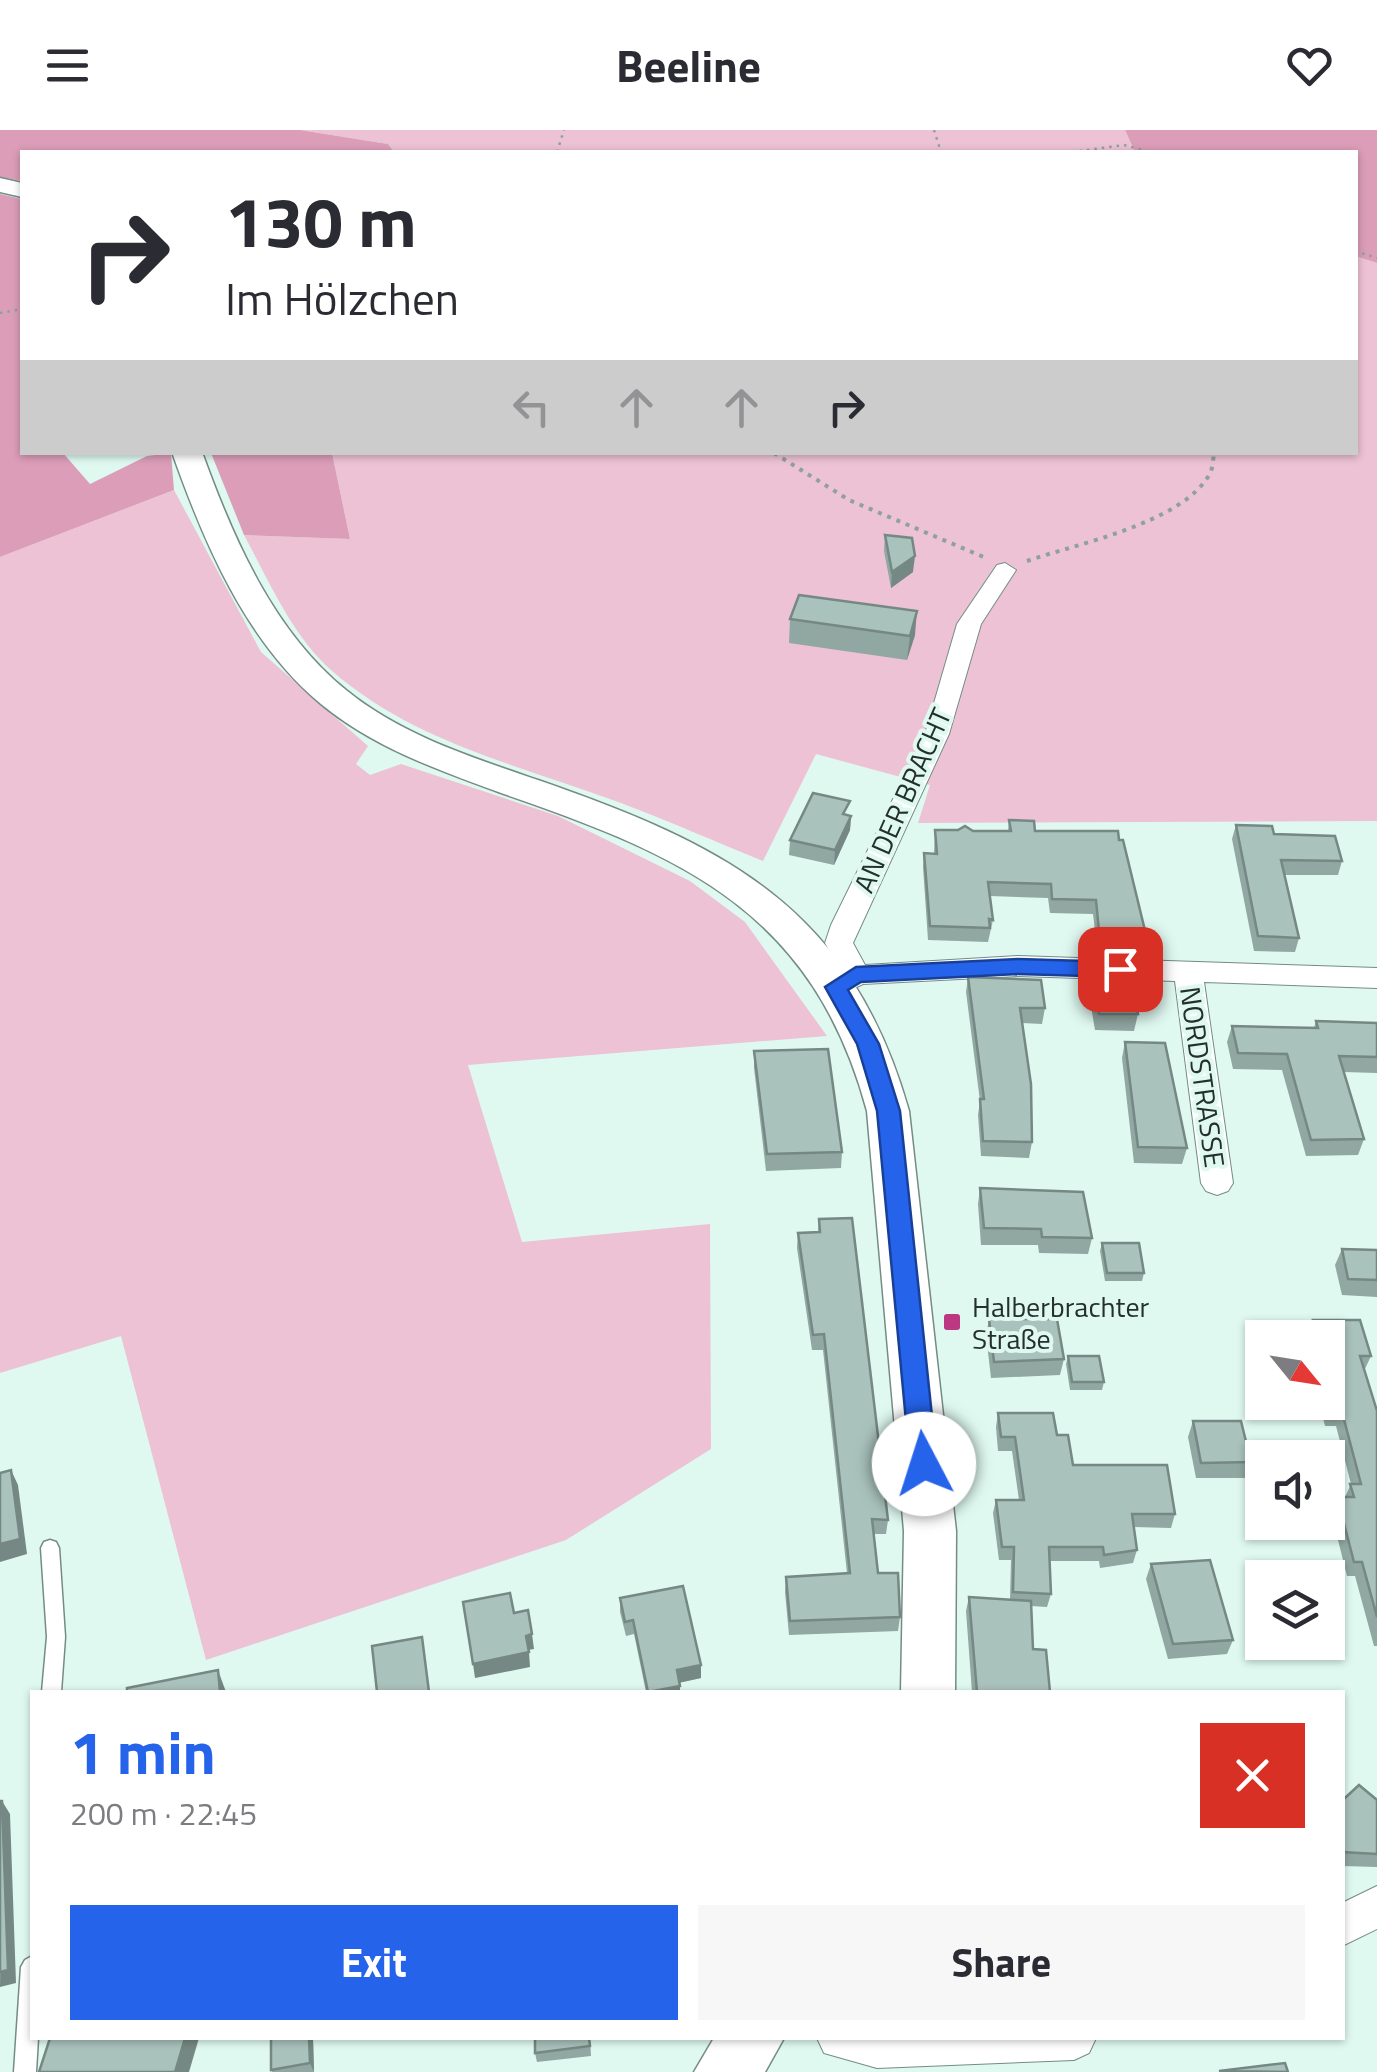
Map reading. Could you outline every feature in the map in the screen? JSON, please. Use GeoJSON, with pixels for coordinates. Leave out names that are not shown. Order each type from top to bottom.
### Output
{"type":"FeatureCollection","features":[{"type":"Feature","properties":{"kind":"main road"},"geometry":{"type":"LineString","coordinates":[[188,455],[226,548],[274,632],[330,694],[380,729],[449,762],[614,820],[682,850],[741,890],[846,981],[888,1111],[930,1531],[928,1690]]}},
{"type":"Feature","properties":{"kind":"main road"},"geometry":{"type":"LineString","coordinates":[[725,2072],[751,2040]]}},
{"type":"Feature","properties":{"kind":"street","name":"AN DER BRACHT"},"geometry":{"type":"LineString","coordinates":[[846,981],[839,943],[845,926],[937,734],[969,624],[1005,570]]}},
{"type":"Feature","properties":{"kind":"street"},"geometry":{"type":"LineString","coordinates":[[846,981],[1018,966],[1377,978]]}},
{"type":"Feature","properties":{"kind":"street","name":"NORDSTRASSE"},"geometry":{"type":"LineString","coordinates":[[1188,971],[1217,1183]]}},
{"type":"Feature","properties":{"kind":"street"},"geometry":{"type":"LineString","coordinates":[[1345,1923],[1377,1907]]}},
{"type":"Feature","properties":{"kind":"street"},"geometry":{"type":"LineString","coordinates":[[850,2040],[878,2046],[1025,2040]]}},
{"type":"Feature","properties":{"kind":"lane"},"geometry":{"type":"LineString","coordinates":[[50,1548],[56,1637],[52,1690]]}},
{"type":"Feature","properties":{"kind":"lane"},"geometry":{"type":"LineString","coordinates":[[25,2072],[30,1997]]}},
{"type":"Feature","properties":{"kind":"path"},"geometry":{"type":"LineString","coordinates":[[1087,150],[1124,145],[1143,150]]}},
{"type":"Feature","properties":{"kind":"path"},"geometry":{"type":"LineString","coordinates":[[778,455],[863,508],[924,536],[969,550],[1005,570],[1149,518],[1196,496],[1214,473],[1214,455]]}},
{"type":"Feature","properties":{"kind":"shaded area"},"geometry":{"type":"Polygon","coordinates":[[[0,130],[300,130],[388,144],[392,150],[20,150],[20,181],[0,177],[0,130]]]}},
{"type":"Feature","properties":{"kind":"shaded area"},"geometry":{"type":"Polygon","coordinates":[[[300,130],[1125,130],[1134,150],[392,150],[388,144],[300,130]]]}},
{"type":"Feature","properties":{"kind":"shaded area"},"geometry":{"type":"Polygon","coordinates":[[[1125,130],[1377,130],[1377,263],[1358,257],[1358,150],[1134,150],[1125,130]]]}},
{"type":"Feature","properties":{"kind":"shaded area"},"geometry":{"type":"Polygon","coordinates":[[[0,194],[20,199],[20,455],[65,455],[90,484],[147,456],[171,455],[174,490],[0,557],[0,194]]]}},
{"type":"Feature","properties":{"kind":"shaded area"},"geometry":{"type":"Polygon","coordinates":[[[1358,257],[1377,263],[1377,821],[918,823],[930,785],[816,754],[763,861],[621,803],[469,750],[363,695],[331,670],[304,641],[244,535],[350,539],[332,455],[1358,455],[1358,257]]]}},
{"type":"Feature","properties":{"kind":"shaded area"},"geometry":{"type":"Polygon","coordinates":[[[212,455],[332,455],[350,539],[244,535],[212,455]]]}},
{"type":"Feature","properties":{"kind":"shaded area"},"geometry":{"type":"Polygon","coordinates":[[[174,490],[261,652],[368,746],[356,764],[370,775],[401,764],[558,816],[690,881],[745,922],[827,1036],[468,1065],[522,1242],[710,1224],[711,1449],[566,1540],[206,1660],[121,1336],[0,1373],[0,557],[174,490]]]}},
{"type":"Feature","properties":{"kind":"building"},"geometry":{"type":"Polygon","coordinates":[[[885,535],[912,538],[915,556],[892,572],[885,535]]]}},
{"type":"Feature","properties":{"kind":"building"},"geometry":{"type":"Polygon","coordinates":[[[799,595],[917,611],[910,636],[790,619],[799,595]]]}},
{"type":"Feature","properties":{"kind":"building"},"geometry":{"type":"Polygon","coordinates":[[[813,793],[850,801],[843,814],[851,816],[835,850],[790,840],[813,793]]]}},
{"type":"Feature","properties":{"kind":"building"},"geometry":{"type":"Polygon","coordinates":[[[1009,820],[1034,821],[1035,831],[1118,831],[1148,943],[1100,941],[1096,900],[1052,899],[1051,884],[988,882],[993,920],[989,919],[990,928],[930,926],[924,853],[937,854],[935,830],[958,830],[965,826],[973,831],[1011,831],[1009,820]]]}},
{"type":"Feature","properties":{"kind":"building"},"geometry":{"type":"Polygon","coordinates":[[[1236,825],[1272,826],[1274,834],[1335,836],[1342,861],[1281,860],[1299,938],[1258,936],[1236,825]]]}},
{"type":"Feature","properties":{"kind":"building"},"geometry":{"type":"Polygon","coordinates":[[[1104,966],[1129,967],[1138,1014],[1099,1014],[1093,978],[1105,978],[1104,966]]]}},
{"type":"Feature","properties":{"kind":"building"},"geometry":{"type":"Polygon","coordinates":[[[968,977],[1041,980],[1045,1008],[1020,1008],[1031,1084],[1032,1142],[983,1141],[980,1099],[984,1099],[968,977]]]}},
{"type":"Feature","properties":{"kind":"building"},"geometry":{"type":"Polygon","coordinates":[[[1316,1021],[1377,1023],[1377,1057],[1339,1056],[1364,1139],[1311,1140],[1287,1054],[1238,1053],[1232,1026],[1318,1028],[1316,1021]]]}},
{"type":"Feature","properties":{"kind":"building"},"geometry":{"type":"Polygon","coordinates":[[[1125,1042],[1165,1043],[1187,1148],[1138,1147],[1125,1042]]]}},
{"type":"Feature","properties":{"kind":"building"},"geometry":{"type":"Polygon","coordinates":[[[828,1049],[842,1152],[767,1154],[754,1051],[828,1049]]]}},
{"type":"Feature","properties":{"kind":"building"},"geometry":{"type":"Polygon","coordinates":[[[980,1188],[1083,1192],[1092,1238],[1042,1237],[1041,1229],[984,1228],[980,1188]]]}},
{"type":"Feature","properties":{"kind":"building"},"geometry":{"type":"Polygon","coordinates":[[[852,1218],[888,1520],[872,1519],[878,1573],[898,1573],[900,1617],[790,1621],[786,1577],[850,1573],[824,1334],[813,1335],[798,1233],[820,1232],[819,1219],[852,1218]]]}},
{"type":"Feature","properties":{"kind":"building"},"geometry":{"type":"Polygon","coordinates":[[[1102,1243],[1139,1243],[1144,1273],[1107,1273],[1102,1243]]]}},
{"type":"Feature","properties":{"kind":"building"},"geometry":{"type":"Polygon","coordinates":[[[1342,1249],[1377,1250],[1377,1280],[1348,1279],[1342,1249]]]}},
{"type":"Feature","properties":{"kind":"building"},"geometry":{"type":"Polygon","coordinates":[[[989,1319],[1057,1319],[1064,1359],[994,1362],[989,1319]]]}},
{"type":"Feature","properties":{"kind":"building"},"geometry":{"type":"Polygon","coordinates":[[[1345,1320],[1360,1320],[1371,1356],[1360,1356],[1377,1411],[1377,1617],[1362,1562],[1354,1562],[1345,1528],[1345,1497],[1354,1497],[1350,1484],[1361,1484],[1344,1420],[1345,1320]]]}},
{"type":"Feature","properties":{"kind":"building"},"geometry":{"type":"Polygon","coordinates":[[[1068,1356],[1099,1356],[1104,1382],[1072,1382],[1068,1356]]]}},
{"type":"Feature","properties":{"kind":"building"},"geometry":{"type":"Polygon","coordinates":[[[998,1413],[1053,1413],[1057,1435],[1068,1435],[1073,1465],[1167,1465],[1175,1514],[1132,1514],[1137,1550],[1104,1555],[1103,1547],[1049,1547],[1051,1594],[1013,1592],[1014,1547],[1002,1547],[996,1500],[1024,1500],[1015,1437],[1001,1437],[998,1413]]]}},
{"type":"Feature","properties":{"kind":"building"},"geometry":{"type":"Polygon","coordinates":[[[1193,1421],[1241,1421],[1245,1462],[1201,1463],[1193,1421]]]}},
{"type":"Feature","properties":{"kind":"building"},"geometry":{"type":"Polygon","coordinates":[[[11,1470],[20,1539],[0,1544],[0,1473],[11,1470]]]}},
{"type":"Feature","properties":{"kind":"building"},"geometry":{"type":"Polygon","coordinates":[[[1210,1560],[1233,1640],[1173,1644],[1151,1564],[1210,1560]]]}},
{"type":"Feature","properties":{"kind":"building"},"geometry":{"type":"Polygon","coordinates":[[[683,1586],[701,1665],[677,1670],[680,1686],[648,1690],[633,1620],[625,1622],[620,1598],[683,1586]]]}},
{"type":"Feature","properties":{"kind":"building"},"geometry":{"type":"Polygon","coordinates":[[[510,1593],[514,1613],[528,1610],[532,1634],[526,1636],[529,1652],[473,1664],[463,1602],[510,1593]]]}},
{"type":"Feature","properties":{"kind":"building"},"geometry":{"type":"Polygon","coordinates":[[[969,1597],[1031,1601],[1033,1649],[1046,1650],[1050,1690],[977,1690],[969,1597]]]}},
{"type":"Feature","properties":{"kind":"building"},"geometry":{"type":"Polygon","coordinates":[[[422,1637],[429,1690],[377,1690],[372,1646],[422,1637]]]}},
{"type":"Feature","properties":{"kind":"building"},"geometry":{"type":"Polygon","coordinates":[[[218,1670],[220,1690],[127,1690],[218,1670]]]}},
{"type":"Feature","properties":{"kind":"building"},"geometry":{"type":"Polygon","coordinates":[[[1359,1785],[1377,1800],[1377,1854],[1345,1852],[1345,1798],[1359,1785]]]}},
{"type":"Feature","properties":{"kind":"building"},"geometry":{"type":"Polygon","coordinates":[[[0,1801],[8,1970],[0,1972],[0,1801]]]}},
{"type":"Feature","properties":{"kind":"building"},"geometry":{"type":"Polygon","coordinates":[[[49,2040],[184,2040],[175,2072],[39,2072],[49,2040]]]}},
{"type":"Feature","properties":{"kind":"building"},"geometry":{"type":"Polygon","coordinates":[[[271,2040],[309,2040],[310,2063],[271,2070],[271,2040]]]}},
{"type":"Feature","properties":{"kind":"building"},"geometry":{"type":"Polygon","coordinates":[[[535,2040],[589,2040],[590,2046],[535,2053],[535,2040]]]}},
{"type":"Feature","properties":{"kind":"building"},"geometry":{"type":"Polygon","coordinates":[[[1285,2063],[1288,2072],[1219,2071],[1285,2063]]]}},
{"type":"Feature","properties":{"kind":"place","name":"Halberbrachter Straße"},"geometry":{"type":"Point","coordinates":[952,1322]}},
{"type":"Feature","properties":{"kind":"route"},"geometry":{"type":"LineString","coordinates":[[924,1464],[888,1111],[868,1044],[836,987],[856,975],[1018,966],[1120,969]]}}]}
